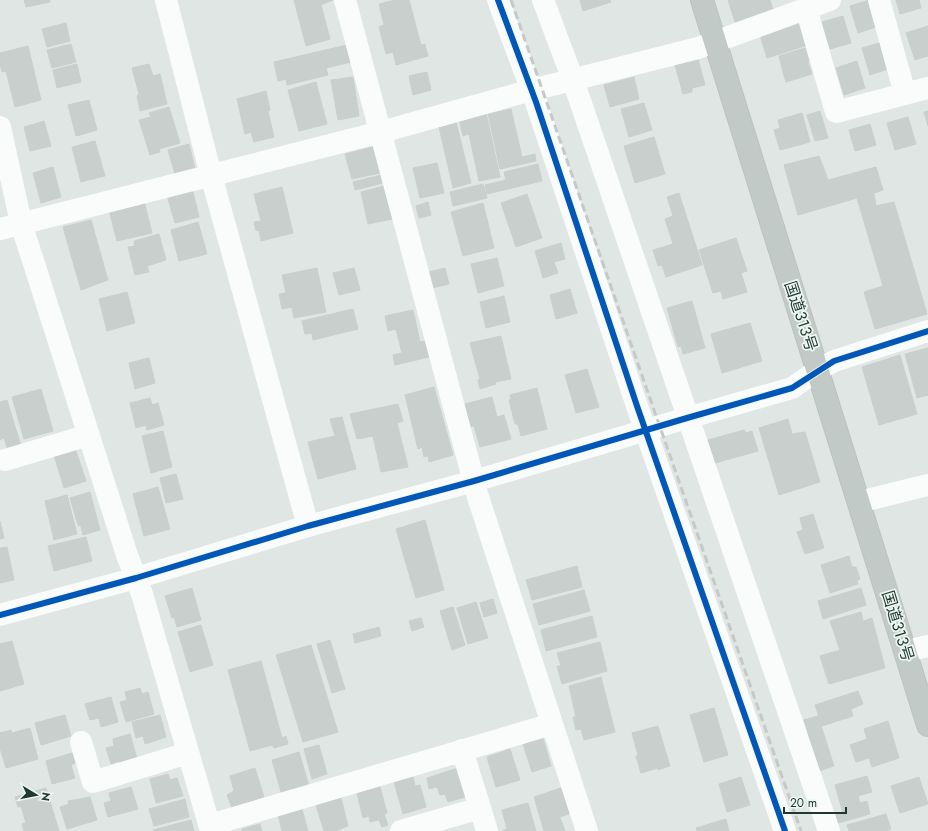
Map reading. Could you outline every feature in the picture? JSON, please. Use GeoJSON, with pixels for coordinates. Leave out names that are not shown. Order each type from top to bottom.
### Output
{"type":"FeatureCollection","features":[{"type":"Feature","properties":{"kind":"highway","name":"国道313号"},"geometry":{"type":"LineString","coordinates":[[702,0],[928,725]]}},
{"type":"Feature","properties":{"kind":"street"},"geometry":{"type":"LineString","coordinates":[[166,0],[211,175],[308,526]]}},
{"type":"Feature","properties":{"kind":"street"},"geometry":{"type":"LineString","coordinates":[[345,0],[382,132],[474,481],[587,831]]}},
{"type":"Feature","properties":{"kind":"street"},"geometry":{"type":"LineString","coordinates":[[498,0],[532,90],[637,406],[647,431],[785,831]]}},
{"type":"Feature","properties":{"kind":"street"},"geometry":{"type":"LineString","coordinates":[[543,0],[573,80],[829,831]]}},
{"type":"Feature","properties":{"kind":"street"},"geometry":{"type":"LineString","coordinates":[[879,0],[905,94]]}},
{"type":"Feature","properties":{"kind":"street"},"geometry":{"type":"LineString","coordinates":[[0,228],[382,132],[532,90],[698,48],[822,2],[836,112],[928,88]]}},
{"type":"Feature","properties":{"kind":"street"},"geometry":{"type":"LineString","coordinates":[[0,127],[21,223],[128,560],[144,599],[210,828],[462,750],[552,724]]}},
{"type":"Feature","properties":{"kind":"street"},"geometry":{"type":"LineString","coordinates":[[0,615],[136,578],[308,526],[474,481],[792,388],[834,361],[928,331]]}},
{"type":"Feature","properties":{"kind":"street"},"geometry":{"type":"LineString","coordinates":[[5,460],[89,434]]}},
{"type":"Feature","properties":{"kind":"street"},"geometry":{"type":"LineString","coordinates":[[859,502],[928,485]]}},
{"type":"Feature","properties":{"kind":"street"},"geometry":{"type":"LineString","coordinates":[[906,651],[928,646]]}},
{"type":"Feature","properties":{"kind":"street"},"geometry":{"type":"LineString","coordinates":[[81,742],[93,782],[188,753]]}},
{"type":"Feature","properties":{"kind":"street"},"geometry":{"type":"LineString","coordinates":[[462,750],[487,831]]}},
{"type":"Feature","properties":{"kind":"street"},"geometry":{"type":"LineString","coordinates":[[401,831],[480,808]]}},
{"type":"Feature","properties":{"kind":"building"},"geometry":{"type":"Polygon","coordinates":[[[24,0],[50,0],[50,2],[26,7],[24,0]]]}},
{"type":"Feature","properties":{"kind":"building"},"geometry":{"type":"Polygon","coordinates":[[[294,0],[333,0],[321,5],[330,39],[306,46],[294,0]]]}},
{"type":"Feature","properties":{"kind":"building"},"geometry":{"type":"Polygon","coordinates":[[[395,0],[409,0],[421,45],[425,44],[428,56],[396,65],[393,52],[386,54],[379,27],[384,25],[379,4],[395,0]]]}},
{"type":"Feature","properties":{"kind":"building"},"geometry":{"type":"Polygon","coordinates":[[[580,0],[610,0],[611,2],[583,11],[580,0]]]}},
{"type":"Feature","properties":{"kind":"building"},"geometry":{"type":"Polygon","coordinates":[[[728,0],[770,0],[773,10],[735,22],[728,0]]]}},
{"type":"Feature","properties":{"kind":"building"},"geometry":{"type":"Polygon","coordinates":[[[869,0],[879,26],[858,33],[850,6],[869,0]]]}},
{"type":"Feature","properties":{"kind":"building"},"geometry":{"type":"Polygon","coordinates":[[[896,0],[919,0],[921,8],[900,14],[896,0]]]}},
{"type":"Feature","properties":{"kind":"building"},"geometry":{"type":"Polygon","coordinates":[[[843,16],[851,43],[830,49],[822,22],[843,16]]]}},
{"type":"Feature","properties":{"kind":"building"},"geometry":{"type":"Polygon","coordinates":[[[800,22],[808,45],[767,58],[760,35],[800,22]]]}},
{"type":"Feature","properties":{"kind":"building"},"geometry":{"type":"Polygon","coordinates":[[[66,23],[70,41],[47,47],[42,29],[66,23]]]}},
{"type":"Feature","properties":{"kind":"building"},"geometry":{"type":"Polygon","coordinates":[[[928,26],[928,56],[915,60],[906,33],[928,26]]]}},
{"type":"Feature","properties":{"kind":"building"},"geometry":{"type":"Polygon","coordinates":[[[883,42],[891,68],[870,75],[862,48],[883,42]]]}},
{"type":"Feature","properties":{"kind":"building"},"geometry":{"type":"Polygon","coordinates":[[[71,44],[76,62],[52,68],[47,50],[71,44]]]}},
{"type":"Feature","properties":{"kind":"building"},"geometry":{"type":"Polygon","coordinates":[[[347,45],[351,62],[326,68],[328,75],[287,85],[286,79],[278,81],[274,62],[347,45]]]}},
{"type":"Feature","properties":{"kind":"building"},"geometry":{"type":"Polygon","coordinates":[[[28,46],[41,100],[15,107],[6,71],[2,72],[0,53],[28,46]]]}},
{"type":"Feature","properties":{"kind":"building"},"geometry":{"type":"Polygon","coordinates":[[[805,48],[809,61],[782,68],[779,56],[805,48]]]}},
{"type":"Feature","properties":{"kind":"building"},"geometry":{"type":"Polygon","coordinates":[[[698,59],[705,85],[692,88],[692,92],[683,94],[675,65],[698,59]]]}},
{"type":"Feature","properties":{"kind":"building"},"geometry":{"type":"Polygon","coordinates":[[[857,61],[865,88],[844,95],[836,68],[857,61]]]}},
{"type":"Feature","properties":{"kind":"building"},"geometry":{"type":"Polygon","coordinates":[[[808,62],[812,74],[786,82],[782,69],[808,62]]]}},
{"type":"Feature","properties":{"kind":"building"},"geometry":{"type":"Polygon","coordinates":[[[77,64],[81,82],[57,88],[53,70],[77,64]]]}},
{"type":"Feature","properties":{"kind":"building"},"geometry":{"type":"Polygon","coordinates":[[[149,64],[153,76],[160,74],[167,104],[140,111],[137,96],[139,94],[132,68],[149,64]]]}},
{"type":"Feature","properties":{"kind":"building"},"geometry":{"type":"Polygon","coordinates":[[[427,72],[431,90],[413,95],[409,76],[427,72]]]}},
{"type":"Feature","properties":{"kind":"building"},"geometry":{"type":"Polygon","coordinates":[[[353,77],[359,116],[338,120],[331,80],[353,77]]]}},
{"type":"Feature","properties":{"kind":"building"},"geometry":{"type":"Polygon","coordinates":[[[634,77],[639,99],[610,107],[604,85],[634,77]]]}},
{"type":"Feature","properties":{"kind":"building"},"geometry":{"type":"Polygon","coordinates":[[[316,82],[327,124],[299,131],[288,90],[316,82]]]}},
{"type":"Feature","properties":{"kind":"building"},"geometry":{"type":"Polygon","coordinates":[[[266,91],[270,110],[268,111],[274,137],[254,142],[251,132],[245,134],[237,99],[266,91]]]}},
{"type":"Feature","properties":{"kind":"building"},"geometry":{"type":"Polygon","coordinates":[[[89,100],[97,130],[76,136],[68,105],[89,100]]]}},
{"type":"Feature","properties":{"kind":"building"},"geometry":{"type":"Polygon","coordinates":[[[644,103],[652,130],[629,137],[621,109],[644,103]]]}},
{"type":"Feature","properties":{"kind":"building"},"geometry":{"type":"Polygon","coordinates":[[[169,107],[180,143],[159,149],[160,152],[150,155],[139,120],[151,117],[149,113],[169,107]]]}},
{"type":"Feature","properties":{"kind":"building"},"geometry":{"type":"Polygon","coordinates":[[[511,109],[522,157],[535,154],[536,161],[500,169],[488,114],[511,109]]]}},
{"type":"Feature","properties":{"kind":"building"},"geometry":{"type":"Polygon","coordinates":[[[820,111],[828,138],[815,141],[807,115],[820,111]]]}},
{"type":"Feature","properties":{"kind":"building"},"geometry":{"type":"Polygon","coordinates":[[[928,111],[928,126],[924,112],[928,111]]]}},
{"type":"Feature","properties":{"kind":"building"},"geometry":{"type":"Polygon","coordinates":[[[486,113],[500,177],[479,181],[469,134],[463,136],[459,119],[486,113]]]}},
{"type":"Feature","properties":{"kind":"building"},"geometry":{"type":"Polygon","coordinates":[[[802,113],[810,142],[780,150],[774,130],[780,128],[778,120],[802,113]]]}},
{"type":"Feature","properties":{"kind":"building"},"geometry":{"type":"Polygon","coordinates":[[[908,117],[916,144],[895,150],[887,123],[908,117]]]}},
{"type":"Feature","properties":{"kind":"building"},"geometry":{"type":"Polygon","coordinates":[[[44,121],[51,146],[30,151],[24,127],[44,121]]]}},
{"type":"Feature","properties":{"kind":"building"},"geometry":{"type":"Polygon","coordinates":[[[456,122],[471,183],[453,188],[439,127],[456,122]]]}},
{"type":"Feature","properties":{"kind":"building"},"geometry":{"type":"Polygon","coordinates":[[[870,124],[876,145],[855,151],[849,130],[870,124]]]}},
{"type":"Feature","properties":{"kind":"building"},"geometry":{"type":"Polygon","coordinates":[[[654,137],[665,174],[635,183],[624,146],[654,137]]]}},
{"type":"Feature","properties":{"kind":"building"},"geometry":{"type":"Polygon","coordinates":[[[95,141],[105,176],[81,182],[72,147],[95,141]]]}},
{"type":"Feature","properties":{"kind":"building"},"geometry":{"type":"Polygon","coordinates":[[[189,144],[195,169],[175,174],[168,150],[189,144]]]}},
{"type":"Feature","properties":{"kind":"building"},"geometry":{"type":"Polygon","coordinates":[[[373,147],[380,173],[352,179],[345,154],[373,147]]]}},
{"type":"Feature","properties":{"kind":"building"},"geometry":{"type":"Polygon","coordinates":[[[819,156],[828,180],[876,167],[883,190],[874,193],[876,206],[894,202],[927,314],[875,329],[864,292],[883,286],[857,198],[798,215],[784,165],[819,156]]]}},
{"type":"Feature","properties":{"kind":"building"},"geometry":{"type":"Polygon","coordinates":[[[437,163],[444,193],[420,198],[413,168],[437,163]]]}},
{"type":"Feature","properties":{"kind":"building"},"geometry":{"type":"Polygon","coordinates":[[[538,164],[542,181],[487,194],[485,185],[506,180],[504,172],[538,164]]]}},
{"type":"Feature","properties":{"kind":"building"},"geometry":{"type":"Polygon","coordinates":[[[53,167],[61,197],[41,203],[33,173],[53,167]]]}},
{"type":"Feature","properties":{"kind":"building"},"geometry":{"type":"Polygon","coordinates":[[[381,175],[383,183],[355,190],[353,182],[381,175]]]}},
{"type":"Feature","properties":{"kind":"building"},"geometry":{"type":"Polygon","coordinates":[[[483,184],[487,198],[453,206],[450,192],[483,184]]]}},
{"type":"Feature","properties":{"kind":"building"},"geometry":{"type":"Polygon","coordinates":[[[384,186],[392,219],[368,224],[361,192],[384,186]]]}},
{"type":"Feature","properties":{"kind":"building"},"geometry":{"type":"Polygon","coordinates":[[[282,187],[293,233],[261,241],[259,230],[256,231],[254,222],[261,221],[254,194],[282,187]]]}},
{"type":"Feature","properties":{"kind":"building"},"geometry":{"type":"Polygon","coordinates":[[[192,188],[199,217],[175,223],[167,195],[192,188]]]}},
{"type":"Feature","properties":{"kind":"building"},"geometry":{"type":"Polygon","coordinates":[[[679,193],[702,265],[666,277],[662,265],[658,266],[653,250],[673,244],[665,219],[673,216],[667,197],[679,193]]]}},
{"type":"Feature","properties":{"kind":"building"},"geometry":{"type":"Polygon","coordinates":[[[527,194],[542,238],[516,247],[501,203],[527,194]]]}},
{"type":"Feature","properties":{"kind":"building"},"geometry":{"type":"Polygon","coordinates":[[[144,201],[152,233],[117,241],[109,210],[144,201]]]}},
{"type":"Feature","properties":{"kind":"building"},"geometry":{"type":"Polygon","coordinates":[[[428,202],[431,215],[419,218],[416,206],[428,202]]]}},
{"type":"Feature","properties":{"kind":"building"},"geometry":{"type":"Polygon","coordinates":[[[483,203],[494,248],[463,256],[451,212],[483,203]]]}},
{"type":"Feature","properties":{"kind":"building"},"geometry":{"type":"Polygon","coordinates":[[[91,220],[108,280],[81,290],[63,227],[91,220]]]}},
{"type":"Feature","properties":{"kind":"building"},"geometry":{"type":"Polygon","coordinates":[[[198,222],[207,254],[179,261],[171,230],[198,222]]]}},
{"type":"Feature","properties":{"kind":"building"},"geometry":{"type":"Polygon","coordinates":[[[159,234],[166,260],[147,266],[149,272],[135,275],[128,247],[135,246],[134,241],[159,234]]]}},
{"type":"Feature","properties":{"kind":"building"},"geometry":{"type":"Polygon","coordinates":[[[736,238],[747,271],[741,273],[747,292],[723,299],[721,291],[713,293],[699,250],[736,238]]]}},
{"type":"Feature","properties":{"kind":"building"},"geometry":{"type":"Polygon","coordinates":[[[561,243],[565,259],[554,262],[558,273],[543,278],[535,251],[561,243]]]}},
{"type":"Feature","properties":{"kind":"building"},"geometry":{"type":"Polygon","coordinates":[[[497,258],[504,286],[478,293],[471,264],[497,258]]]}},
{"type":"Feature","properties":{"kind":"building"},"geometry":{"type":"Polygon","coordinates":[[[317,268],[326,312],[294,318],[292,307],[282,309],[279,294],[286,293],[282,275],[317,268]]]}},
{"type":"Feature","properties":{"kind":"building"},"geometry":{"type":"Polygon","coordinates":[[[354,268],[360,290],[339,295],[333,273],[354,268]]]}},
{"type":"Feature","properties":{"kind":"building"},"geometry":{"type":"Polygon","coordinates":[[[445,268],[449,284],[433,288],[429,272],[445,268]]]}},
{"type":"Feature","properties":{"kind":"building"},"geometry":{"type":"Polygon","coordinates":[[[570,289],[577,313],[556,319],[550,295],[570,289]]]}},
{"type":"Feature","properties":{"kind":"building"},"geometry":{"type":"Polygon","coordinates":[[[127,292],[135,323],[107,331],[99,299],[127,292]]]}},
{"type":"Feature","properties":{"kind":"building"},"geometry":{"type":"Polygon","coordinates":[[[504,296],[510,322],[486,328],[480,302],[504,296]]]}},
{"type":"Feature","properties":{"kind":"building"},"geometry":{"type":"Polygon","coordinates":[[[692,301],[705,348],[683,354],[681,346],[678,347],[667,308],[692,301]]]}},
{"type":"Feature","properties":{"kind":"building"},"geometry":{"type":"Polygon","coordinates":[[[353,309],[358,329],[313,340],[312,333],[305,334],[302,321],[353,309]]]}},
{"type":"Feature","properties":{"kind":"building"},"geometry":{"type":"Polygon","coordinates":[[[413,310],[420,342],[425,341],[429,357],[395,365],[393,355],[402,353],[396,329],[388,331],[385,316],[413,310]]]}},
{"type":"Feature","properties":{"kind":"building"},"geometry":{"type":"Polygon","coordinates":[[[750,323],[762,361],[722,373],[711,334],[750,323]]]}},
{"type":"Feature","properties":{"kind":"building"},"geometry":{"type":"Polygon","coordinates":[[[501,336],[511,379],[495,382],[496,384],[480,389],[478,380],[480,379],[470,343],[501,336]]]}},
{"type":"Feature","properties":{"kind":"building"},"geometry":{"type":"Polygon","coordinates":[[[928,348],[928,395],[917,398],[905,354],[928,348]]]}},
{"type":"Feature","properties":{"kind":"building"},"geometry":{"type":"Polygon","coordinates":[[[900,355],[917,414],[879,425],[862,367],[900,355]]]}},
{"type":"Feature","properties":{"kind":"building"},"geometry":{"type":"Polygon","coordinates":[[[149,358],[155,383],[135,389],[129,363],[149,358]]]}},
{"type":"Feature","properties":{"kind":"building"},"geometry":{"type":"Polygon","coordinates":[[[587,369],[599,407],[576,413],[565,375],[587,369]]]}},
{"type":"Feature","properties":{"kind":"building"},"geometry":{"type":"Polygon","coordinates":[[[434,387],[453,455],[429,462],[428,456],[424,457],[422,447],[418,449],[405,395],[434,387]]]}},
{"type":"Feature","properties":{"kind":"building"},"geometry":{"type":"Polygon","coordinates":[[[537,388],[547,429],[521,436],[518,424],[515,424],[509,400],[511,399],[510,395],[537,388]]]}},
{"type":"Feature","properties":{"kind":"building"},"geometry":{"type":"Polygon","coordinates":[[[41,389],[53,431],[24,439],[12,397],[41,389]]]}},
{"type":"Feature","properties":{"kind":"building"},"geometry":{"type":"Polygon","coordinates":[[[492,397],[497,417],[504,415],[511,439],[480,447],[474,426],[470,427],[465,404],[492,397]]]}},
{"type":"Feature","properties":{"kind":"building"},"geometry":{"type":"Polygon","coordinates":[[[150,398],[152,405],[158,403],[164,425],[147,430],[146,425],[136,428],[130,403],[150,398]]]}},
{"type":"Feature","properties":{"kind":"building"},"geometry":{"type":"Polygon","coordinates":[[[7,400],[21,446],[8,450],[4,438],[0,440],[0,402],[7,400]]]}},
{"type":"Feature","properties":{"kind":"building"},"geometry":{"type":"Polygon","coordinates":[[[398,404],[403,421],[397,423],[408,467],[381,472],[373,436],[357,439],[350,414],[398,404]]]}},
{"type":"Feature","properties":{"kind":"building"},"geometry":{"type":"Polygon","coordinates":[[[342,417],[356,469],[318,479],[308,442],[335,436],[330,419],[342,417]]]}},
{"type":"Feature","properties":{"kind":"building"},"geometry":{"type":"Polygon","coordinates":[[[788,419],[792,434],[805,432],[820,482],[779,495],[759,428],[788,419]]]}},
{"type":"Feature","properties":{"kind":"building"},"geometry":{"type":"Polygon","coordinates":[[[744,430],[746,433],[752,431],[758,451],[715,463],[708,440],[744,430]]]}},
{"type":"Feature","properties":{"kind":"building"},"geometry":{"type":"Polygon","coordinates":[[[163,431],[172,467],[151,473],[142,436],[163,431]]]}},
{"type":"Feature","properties":{"kind":"building"},"geometry":{"type":"Polygon","coordinates":[[[75,448],[86,481],[64,488],[54,455],[75,448]]]}},
{"type":"Feature","properties":{"kind":"building"},"geometry":{"type":"Polygon","coordinates":[[[176,474],[183,499],[166,503],[160,478],[176,474]]]}},
{"type":"Feature","properties":{"kind":"building"},"geometry":{"type":"Polygon","coordinates":[[[158,487],[170,529],[144,536],[133,494],[158,487]]]}},
{"type":"Feature","properties":{"kind":"building"},"geometry":{"type":"Polygon","coordinates":[[[90,492],[100,530],[83,535],[81,526],[78,525],[70,498],[90,492]]]}},
{"type":"Feature","properties":{"kind":"building"},"geometry":{"type":"Polygon","coordinates":[[[67,495],[77,534],[54,540],[45,501],[67,495]]]}},
{"type":"Feature","properties":{"kind":"building"},"geometry":{"type":"Polygon","coordinates":[[[813,514],[824,548],[805,554],[797,532],[803,530],[800,518],[813,514]]]}},
{"type":"Feature","properties":{"kind":"building"},"geometry":{"type":"Polygon","coordinates":[[[425,520],[444,590],[416,598],[396,529],[425,520]]]}},
{"type":"Feature","properties":{"kind":"building"},"geometry":{"type":"Polygon","coordinates":[[[0,521],[4,538],[0,539],[0,521]]]}},
{"type":"Feature","properties":{"kind":"building"},"geometry":{"type":"Polygon","coordinates":[[[86,537],[92,561],[54,571],[48,546],[86,537]]]}},
{"type":"Feature","properties":{"kind":"building"},"geometry":{"type":"Polygon","coordinates":[[[7,547],[14,580],[0,583],[0,548],[7,547]]]}},
{"type":"Feature","properties":{"kind":"building"},"geometry":{"type":"Polygon","coordinates":[[[849,556],[852,567],[856,567],[860,579],[857,580],[858,584],[830,593],[821,565],[849,556]]]}},
{"type":"Feature","properties":{"kind":"building"},"geometry":{"type":"Polygon","coordinates":[[[577,566],[582,587],[532,600],[526,580],[577,566]]]}},
{"type":"Feature","properties":{"kind":"building"},"geometry":{"type":"Polygon","coordinates":[[[192,588],[201,620],[177,627],[174,617],[172,618],[165,596],[192,588]]]}},
{"type":"Feature","properties":{"kind":"building"},"geometry":{"type":"Polygon","coordinates":[[[861,588],[866,605],[823,619],[818,601],[861,588]]]}},
{"type":"Feature","properties":{"kind":"building"},"geometry":{"type":"Polygon","coordinates":[[[584,590],[590,611],[539,625],[533,604],[584,590]]]}},
{"type":"Feature","properties":{"kind":"building"},"geometry":{"type":"Polygon","coordinates":[[[493,599],[497,613],[484,617],[480,603],[493,599]]]}},
{"type":"Feature","properties":{"kind":"building"},"geometry":{"type":"Polygon","coordinates":[[[476,602],[488,638],[468,644],[457,608],[476,602]]]}},
{"type":"Feature","properties":{"kind":"building"},"geometry":{"type":"Polygon","coordinates":[[[453,607],[465,645],[452,650],[440,611],[453,607]]]}},
{"type":"Feature","properties":{"kind":"building"},"geometry":{"type":"Polygon","coordinates":[[[861,612],[863,621],[872,618],[885,668],[829,684],[820,656],[840,650],[830,621],[861,612]]]}},
{"type":"Feature","properties":{"kind":"building"},"geometry":{"type":"Polygon","coordinates":[[[592,616],[597,637],[546,651],[541,630],[592,616]]]}},
{"type":"Feature","properties":{"kind":"building"},"geometry":{"type":"Polygon","coordinates":[[[421,618],[424,627],[412,631],[409,621],[421,618]]]}},
{"type":"Feature","properties":{"kind":"building"},"geometry":{"type":"Polygon","coordinates":[[[201,625],[213,665],[190,672],[178,632],[201,625]]]}},
{"type":"Feature","properties":{"kind":"building"},"geometry":{"type":"Polygon","coordinates":[[[379,627],[381,636],[355,643],[353,634],[379,627]]]}},
{"type":"Feature","properties":{"kind":"building"},"geometry":{"type":"Polygon","coordinates":[[[330,640],[345,689],[332,693],[317,644],[330,640]]]}},
{"type":"Feature","properties":{"kind":"building"},"geometry":{"type":"Polygon","coordinates":[[[12,641],[24,684],[0,691],[0,644],[12,641]]]}},
{"type":"Feature","properties":{"kind":"building"},"geometry":{"type":"Polygon","coordinates":[[[600,642],[607,671],[562,684],[557,666],[561,666],[557,653],[600,642]]]}},
{"type":"Feature","properties":{"kind":"building"},"geometry":{"type":"Polygon","coordinates":[[[311,645],[338,732],[303,742],[276,655],[311,645]]]}},
{"type":"Feature","properties":{"kind":"building"},"geometry":{"type":"Polygon","coordinates":[[[261,661],[282,738],[286,736],[288,744],[274,748],[272,745],[250,751],[228,670],[261,661]]]}},
{"type":"Feature","properties":{"kind":"building"},"geometry":{"type":"Polygon","coordinates":[[[601,677],[615,732],[584,740],[581,729],[576,730],[573,717],[576,717],[569,686],[601,677]]]}},
{"type":"Feature","properties":{"kind":"building"},"geometry":{"type":"Polygon","coordinates":[[[140,688],[142,694],[148,692],[154,714],[126,722],[120,702],[127,700],[125,692],[140,688]]]}},
{"type":"Feature","properties":{"kind":"building"},"geometry":{"type":"Polygon","coordinates":[[[858,691],[863,704],[851,709],[853,716],[822,726],[815,705],[858,691]]]}},
{"type":"Feature","properties":{"kind":"building"},"geometry":{"type":"Polygon","coordinates":[[[111,697],[118,722],[101,727],[99,718],[90,720],[85,704],[111,697]]]}},
{"type":"Feature","properties":{"kind":"building"},"geometry":{"type":"Polygon","coordinates":[[[714,708],[728,755],[704,762],[690,715],[714,708]]]}},
{"type":"Feature","properties":{"kind":"building"},"geometry":{"type":"Polygon","coordinates":[[[65,715],[71,736],[41,745],[35,723],[65,715]]]}},
{"type":"Feature","properties":{"kind":"building"},"geometry":{"type":"Polygon","coordinates":[[[160,715],[166,737],[145,744],[143,736],[136,738],[132,722],[160,715]]]}},
{"type":"Feature","properties":{"kind":"building"},"geometry":{"type":"Polygon","coordinates":[[[818,716],[834,766],[819,771],[804,720],[818,716]]]}},
{"type":"Feature","properties":{"kind":"building"},"geometry":{"type":"Polygon","coordinates":[[[888,721],[899,758],[872,767],[869,758],[856,762],[850,745],[867,739],[864,729],[888,721]]]}},
{"type":"Feature","properties":{"kind":"building"},"geometry":{"type":"Polygon","coordinates":[[[658,726],[670,766],[641,773],[632,733],[658,726]]]}},
{"type":"Feature","properties":{"kind":"building"},"geometry":{"type":"Polygon","coordinates":[[[30,728],[38,759],[6,768],[0,748],[0,733],[11,730],[12,733],[30,728]]]}},
{"type":"Feature","properties":{"kind":"building"},"geometry":{"type":"Polygon","coordinates":[[[130,734],[137,759],[120,764],[119,761],[111,764],[106,748],[114,746],[113,739],[130,734]]]}},
{"type":"Feature","properties":{"kind":"building"},"geometry":{"type":"Polygon","coordinates":[[[543,738],[551,766],[532,772],[523,744],[543,738]]]}},
{"type":"Feature","properties":{"kind":"building"},"geometry":{"type":"Polygon","coordinates":[[[319,745],[327,774],[312,779],[304,749],[319,745]]]}},
{"type":"Feature","properties":{"kind":"building"},"geometry":{"type":"Polygon","coordinates":[[[510,749],[520,780],[496,787],[487,757],[510,749]]]}},
{"type":"Feature","properties":{"kind":"building"},"geometry":{"type":"Polygon","coordinates":[[[299,752],[309,786],[281,792],[272,760],[299,752]]]}},
{"type":"Feature","properties":{"kind":"building"},"geometry":{"type":"Polygon","coordinates":[[[72,753],[75,763],[71,765],[75,778],[52,784],[46,761],[72,753]]]}},
{"type":"Feature","properties":{"kind":"building"},"geometry":{"type":"Polygon","coordinates":[[[255,768],[264,797],[232,808],[227,795],[234,791],[230,776],[255,768]]]}},
{"type":"Feature","properties":{"kind":"building"},"geometry":{"type":"Polygon","coordinates":[[[458,768],[465,797],[448,802],[445,794],[440,795],[437,787],[429,789],[427,778],[458,768]]]}},
{"type":"Feature","properties":{"kind":"building"},"geometry":{"type":"Polygon","coordinates":[[[168,774],[170,780],[177,778],[183,796],[156,803],[150,779],[168,774]]]}},
{"type":"Feature","properties":{"kind":"building"},"geometry":{"type":"Polygon","coordinates":[[[867,776],[872,792],[858,796],[860,803],[867,801],[870,814],[838,823],[836,815],[843,813],[835,785],[867,776]]]}},
{"type":"Feature","properties":{"kind":"building"},"geometry":{"type":"Polygon","coordinates":[[[413,777],[415,786],[420,785],[426,807],[403,814],[394,782],[413,777]]]}},
{"type":"Feature","properties":{"kind":"building"},"geometry":{"type":"Polygon","coordinates":[[[741,777],[750,805],[727,812],[719,784],[741,777]]]}},
{"type":"Feature","properties":{"kind":"building"},"geometry":{"type":"Polygon","coordinates":[[[919,777],[928,804],[900,813],[891,786],[919,777]]]}},
{"type":"Feature","properties":{"kind":"building"},"geometry":{"type":"Polygon","coordinates":[[[131,787],[138,809],[108,817],[104,803],[111,801],[109,793],[131,787]]]}},
{"type":"Feature","properties":{"kind":"building"},"geometry":{"type":"Polygon","coordinates":[[[380,787],[387,813],[384,814],[388,825],[382,827],[379,820],[370,822],[369,816],[363,818],[357,793],[380,787]]]}},
{"type":"Feature","properties":{"kind":"building"},"geometry":{"type":"Polygon","coordinates":[[[46,788],[59,831],[24,831],[22,824],[26,823],[21,806],[18,807],[15,797],[46,788]]]}},
{"type":"Feature","properties":{"kind":"building"},"geometry":{"type":"Polygon","coordinates":[[[561,788],[569,814],[560,817],[565,831],[544,831],[534,797],[561,788]]]}},
{"type":"Feature","properties":{"kind":"building"},"geometry":{"type":"Polygon","coordinates":[[[90,797],[97,820],[67,829],[60,807],[69,804],[68,801],[90,797]]]}},
{"type":"Feature","properties":{"kind":"building"},"geometry":{"type":"Polygon","coordinates":[[[341,798],[348,826],[335,831],[324,831],[316,805],[341,798]]]}},
{"type":"Feature","properties":{"kind":"building"},"geometry":{"type":"Polygon","coordinates":[[[185,799],[189,817],[154,826],[149,809],[185,799]]]}},
{"type":"Feature","properties":{"kind":"building"},"geometry":{"type":"Polygon","coordinates":[[[528,803],[536,831],[502,831],[507,829],[502,810],[528,803]]]}},
{"type":"Feature","properties":{"kind":"building"},"geometry":{"type":"Polygon","coordinates":[[[302,809],[308,831],[282,831],[278,815],[302,809]]]}},
{"type":"Feature","properties":{"kind":"building"},"geometry":{"type":"Polygon","coordinates":[[[886,814],[891,829],[886,831],[849,831],[847,825],[886,814]]]}},
{"type":"Feature","properties":{"kind":"building"},"geometry":{"type":"Polygon","coordinates":[[[726,819],[729,831],[697,831],[696,828],[726,819]]]}},
{"type":"Feature","properties":{"kind":"building"},"geometry":{"type":"Polygon","coordinates":[[[191,820],[194,831],[153,831],[153,830],[191,820]]]}},
{"type":"Feature","properties":{"kind":"building"},"geometry":{"type":"Polygon","coordinates":[[[260,824],[262,831],[242,831],[242,829],[260,824]]]}},
{"type":"Feature","properties":{"kind":"railway"},"geometry":{"type":"LineString","coordinates":[[511,0],[801,831]]}},
{"type":"Feature","properties":{"kind":"cycle path"},"geometry":{"type":"LineString","coordinates":[[498,0],[536,102],[637,406],[785,831]]}},
{"type":"Feature","properties":{"kind":"cycle path"},"geometry":{"type":"LineString","coordinates":[[0,615],[136,578],[308,526],[474,481],[792,388],[834,361],[928,331]]}}]}
